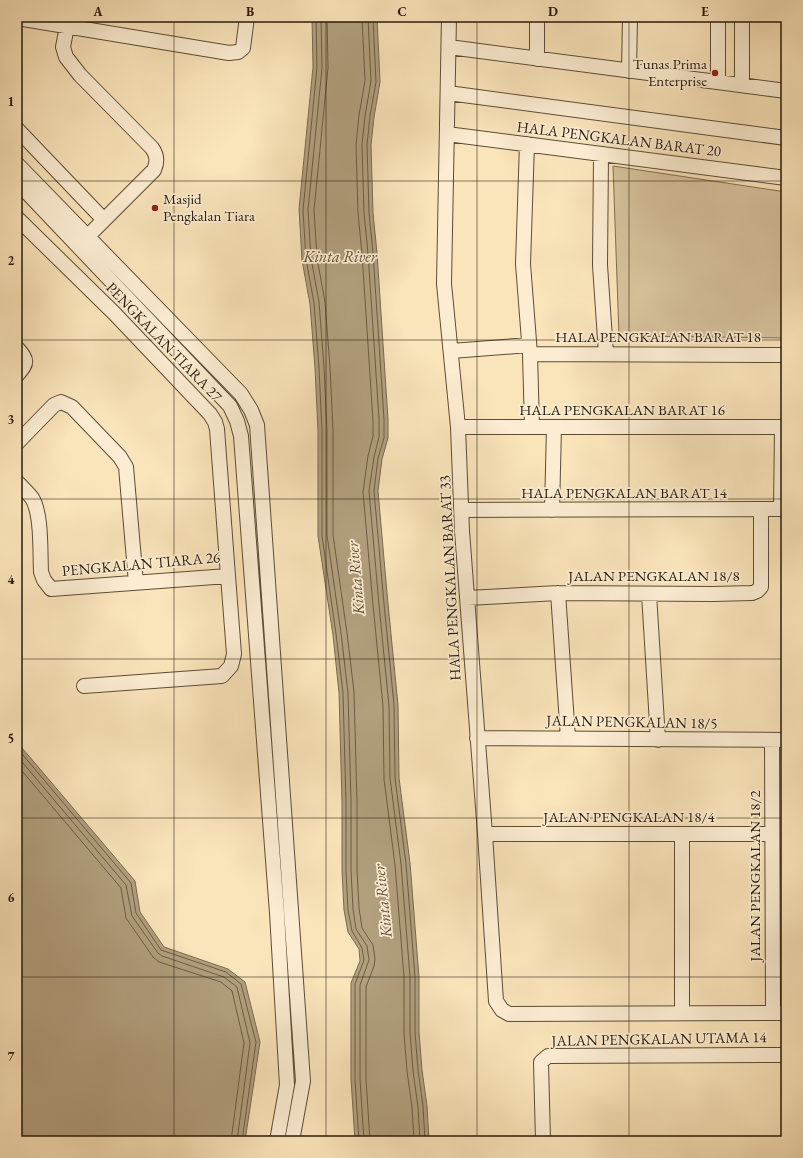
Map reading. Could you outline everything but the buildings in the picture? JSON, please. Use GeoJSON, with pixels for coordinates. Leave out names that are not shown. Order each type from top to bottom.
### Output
{"type":"FeatureCollection","features":[{"type":"Feature","properties":{"kind":"street"},"geometry":{"type":"LineString","coordinates":[[17,18],[229,53],[238,52],[243,48],[247,17]]}},
{"type":"Feature","properties":{"kind":"street","name":"HALA PENGKALAN BARAT 33"},"geometry":{"type":"LineString","coordinates":[[449,17],[444,284],[458,427],[462,531],[496,1001],[502,1010],[510,1014],[682,1013]]}},
{"type":"Feature","properties":{"kind":"street"},"geometry":{"type":"LineString","coordinates":[[537,17],[537,59]]}},
{"type":"Feature","properties":{"kind":"street"},"geometry":{"type":"LineString","coordinates":[[630,17],[630,71]]}},
{"type":"Feature","properties":{"kind":"street"},"geometry":{"type":"LineString","coordinates":[[718,17],[718,82]]}},
{"type":"Feature","properties":{"kind":"street"},"geometry":{"type":"LineString","coordinates":[[742,17],[742,85]]}},
{"type":"Feature","properties":{"kind":"street"},"geometry":{"type":"LineString","coordinates":[[67,26],[63,47],[66,57],[80,75],[152,148],[156,154],[156,165],[154,170],[87,237]]}},
{"type":"Feature","properties":{"kind":"street"},"geometry":{"type":"LineString","coordinates":[[449,47],[786,91]]}},
{"type":"Feature","properties":{"kind":"street"},"geometry":{"type":"LineString","coordinates":[[448,93],[786,138]]}},
{"type":"Feature","properties":{"kind":"street"},"geometry":{"type":"LineString","coordinates":[[17,129],[104,220]]}},
{"type":"Feature","properties":{"kind":"street","name":"HALA PENGKALAN BARAT 20"},"geometry":{"type":"LineString","coordinates":[[448,134],[786,178]]}},
{"type":"Feature","properties":{"kind":"street"},"geometry":{"type":"LineString","coordinates":[[527,144],[523,264],[529,350],[532,427]]}},
{"type":"Feature","properties":{"kind":"street"},"geometry":{"type":"LineString","coordinates":[[601,154],[600,265],[606,354]]}},
{"type":"Feature","properties":{"kind":"street"},"geometry":{"type":"LineString","coordinates":[[17,164],[87,237],[137,299],[230,406],[238,421],[241,436],[277,905],[287,1085],[277,1141]]}},
{"type":"Feature","properties":{"kind":"street"},"geometry":{"type":"LineString","coordinates":[[17,182],[137,299],[241,394],[251,410],[257,425],[303,1081],[292,1141]]}},
{"type":"Feature","properties":{"kind":"street","name":"PENGKALAN TIARA 27"},"geometry":{"type":"LineString","coordinates":[[17,218],[117,316],[210,414],[217,428],[234,654],[231,666],[222,676],[84,686]]}},
{"type":"Feature","properties":{"kind":"street"},"geometry":{"type":"LineString","coordinates":[[117,316],[137,299]]}},
{"type":"Feature","properties":{"kind":"street"},"geometry":{"type":"LineString","coordinates":[[17,348],[26,360],[21,370]]}},
{"type":"Feature","properties":{"kind":"street","name":"HALA PENGKALAN BARAT 18"},"geometry":{"type":"LineString","coordinates":[[451,351],[529,350],[606,354],[786,355]]}},
{"type":"Feature","properties":{"kind":"street"},"geometry":{"type":"LineString","coordinates":[[17,443],[54,405],[61,402],[72,407],[120,457],[126,467],[136,583]]}},
{"type":"Feature","properties":{"kind":"street","name":"HALA PENGKALAN BARAT 16"},"geometry":{"type":"LineString","coordinates":[[458,427],[784,427]]}},
{"type":"Feature","properties":{"kind":"street"},"geometry":{"type":"LineString","coordinates":[[552,510],[554,427]]}},
{"type":"Feature","properties":{"kind":"street"},"geometry":{"type":"LineString","coordinates":[[784,427],[784,510]]}},
{"type":"Feature","properties":{"kind":"street","name":"PENGKALAN TIARA 26"},"geometry":{"type":"LineString","coordinates":[[17,482],[32,498],[35,506],[38,517],[42,572],[44,580],[51,589],[136,583],[228,571]]}},
{"type":"Feature","properties":{"kind":"street","name":"HALA PENGKALAN BARAT 14"},"geometry":{"type":"LineString","coordinates":[[462,510],[784,510]]}},
{"type":"Feature","properties":{"kind":"street","name":"JALAN PENGKALAN 18/8"},"geometry":{"type":"LineString","coordinates":[[467,598],[558,593],[752,593],[757,591],[761,586],[761,510]]}},
{"type":"Feature","properties":{"kind":"street"},"geometry":{"type":"LineString","coordinates":[[558,593],[568,738]]}},
{"type":"Feature","properties":{"kind":"street"},"geometry":{"type":"LineString","coordinates":[[649,594],[658,740]]}},
{"type":"Feature","properties":{"kind":"street","name":"JALAN PENGKALAN 18/5"},"geometry":{"type":"LineString","coordinates":[[477,738],[786,740]]}},
{"type":"Feature","properties":{"kind":"street","name":"JALAN PENGKALAN 18/2"},"geometry":{"type":"LineString","coordinates":[[772,740],[772,834],[779,1013]]}},
{"type":"Feature","properties":{"kind":"street","name":"JALAN PENGKALAN 18/4"},"geometry":{"type":"LineString","coordinates":[[485,834],[772,834]]}},
{"type":"Feature","properties":{"kind":"street"},"geometry":{"type":"LineString","coordinates":[[682,834],[682,1013],[779,1013]]}},
{"type":"Feature","properties":{"kind":"street","name":"JALAN PENGKALAN UTAMA 14"},"geometry":{"type":"LineString","coordinates":[[543,1141],[541,1062],[548,1056],[786,1055]]}},
{"type":"Feature","properties":{"kind":"shaded area"},"geometry":{"type":"Polygon","coordinates":[[[613,166],[786,192],[786,338],[619,336],[613,166]]]}},
{"type":"Feature","properties":{"kind":"water","name":"Kinta River"},"geometry":{"type":"Polygon","coordinates":[[[312,17],[377,17],[380,82],[371,145],[373,213],[388,419],[388,438],[382,459],[378,491],[398,705],[399,778],[410,863],[419,977],[419,1032],[427,1106],[429,1141],[355,1141],[351,1079],[351,983],[360,961],[359,949],[348,932],[344,910],[339,693],[333,635],[318,536],[318,431],[315,368],[310,304],[302,260],[299,209],[313,67],[312,17]]]}},
{"type":"Feature","properties":{"kind":"water"},"geometry":{"type":"Polygon","coordinates":[[[17,742],[135,881],[140,912],[164,947],[228,969],[245,982],[260,1042],[245,1141],[17,1141],[17,742]]]}},
{"type":"Feature","properties":{"kind":"place","name":"Tunas Prima Enterprise"},"geometry":{"type":"Point","coordinates":[715,73]}},
{"type":"Feature","properties":{"kind":"place","name":"Masjid Pengkalan Tiara"},"geometry":{"type":"Point","coordinates":[155,208]}}]}
